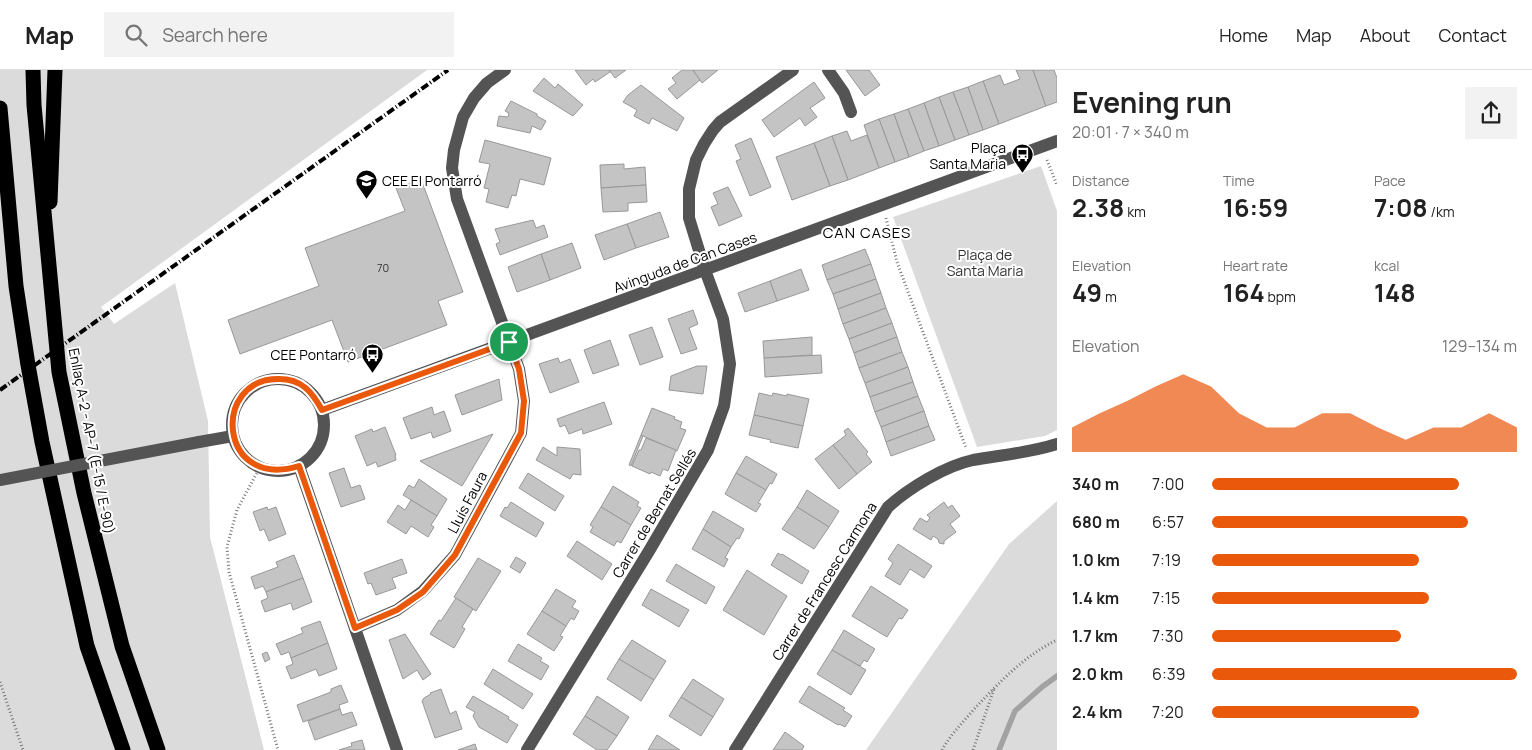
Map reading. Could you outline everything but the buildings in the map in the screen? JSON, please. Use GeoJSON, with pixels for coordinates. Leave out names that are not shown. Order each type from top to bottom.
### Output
{"type":"FeatureCollection","features":[{"type":"Feature","properties":{"kind":"highway","name":"Enllaç A-2 - AP-7 (E-15 / E-90)"},"geometry":{"type":"LineString","coordinates":[[34,70],[34,105],[59,372],[84,493],[122,646],[158,750]]}},
{"type":"Feature","properties":{"kind":"highway"},"geometry":{"type":"LineString","coordinates":[[48,264],[55,70]]}},
{"type":"Feature","properties":{"kind":"highway"},"geometry":{"type":"LineString","coordinates":[[0,108],[16,286],[42,442],[87,646],[123,750]]}},
{"type":"Feature","properties":{"kind":"street","name":"Lluís Faura"},"geometry":{"type":"LineString","coordinates":[[355,628],[397,610],[423,592],[455,555],[521,433],[524,401],[519,369],[457,198],[452,168],[454,150],[463,117],[474,98],[487,83],[505,70]]}},
{"type":"Feature","properties":{"kind":"street","name":"Carrer de Bernat Sellés"},"geometry":{"type":"LineString","coordinates":[[527,750],[649,551],[708,450],[724,406],[730,364],[723,319],[689,218],[689,189],[696,160],[708,137],[720,122],[793,70]]}},
{"type":"Feature","properties":{"kind":"street"},"geometry":{"type":"LineString","coordinates":[[828,70],[844,93],[850,112]]}},
{"type":"Feature","properties":{"kind":"street","name":"Avinguda de Can Cases"},"geometry":{"type":"LineString","coordinates":[[322,410],[1057,141]]}},
{"type":"Feature","properties":{"kind":"street"},"geometry":{"type":"LineString","coordinates":[[271,378],[287,379],[302,384],[314,395],[322,410],[325,422],[324,435],[318,448],[310,458],[299,466],[286,470],[273,471],[260,467],[249,460],[240,451],[233,436],[232,423],[235,407],[244,394],[256,384],[271,378]]}},
{"type":"Feature","properties":{"kind":"street"},"geometry":{"type":"LineString","coordinates":[[0,480],[233,436]]}},
{"type":"Feature","properties":{"kind":"street","name":"Carrer de Francesc Carmona"},"geometry":{"type":"LineString","coordinates":[[735,750],[888,507],[900,496],[932,477],[971,461],[1031,451],[1057,444]]}},
{"type":"Feature","properties":{"kind":"street"},"geometry":{"type":"LineString","coordinates":[[299,466],[397,750]]}},
{"type":"Feature","properties":{"kind":"path"},"geometry":{"type":"LineString","coordinates":[[1042,146],[1057,185]]}},
{"type":"Feature","properties":{"kind":"path"},"geometry":{"type":"LineString","coordinates":[[883,205],[897,262],[971,461]]}},
{"type":"Feature","properties":{"kind":"path"},"geometry":{"type":"LineString","coordinates":[[260,467],[237,510],[227,547],[229,572],[278,750]]}},
{"type":"Feature","properties":{"kind":"path"},"geometry":{"type":"LineString","coordinates":[[942,750],[960,724],[995,686],[1022,662],[1057,640]]}},
{"type":"Feature","properties":{"kind":"path"},"geometry":{"type":"LineString","coordinates":[[0,682],[23,750]]}},
{"type":"Feature","properties":{"kind":"path"},"geometry":{"type":"LineString","coordinates":[[973,750],[995,686]]}},
{"type":"Feature","properties":{"kind":"green space"},"geometry":{"type":"Polygon","coordinates":[[[0,70],[427,70],[101,307],[114,324],[175,283],[208,421],[210,537],[264,750],[0,750],[0,70]]]}},
{"type":"Feature","properties":{"kind":"green space","name":"Plaça de Santa Maria"},"geometry":{"type":"Polygon","coordinates":[[[1041,166],[1057,211],[1057,430],[1045,436],[977,447],[893,217],[1041,166]]]}},
{"type":"Feature","properties":{"kind":"green space"},"geometry":{"type":"Polygon","coordinates":[[[1057,501],[1057,750],[866,750],[1009,544],[1057,501]]]}},
{"type":"Feature","properties":{"kind":"waterway"},"geometry":{"type":"LineString","coordinates":[[999,750],[1015,711],[1057,676]]}},
{"type":"Feature","properties":{"kind":"railway"},"geometry":{"type":"LineString","coordinates":[[0,390],[448,70]]}},
{"type":"Feature","properties":{"kind":"place","name":"Plaça Santa Maria"},"geometry":{"type":"Point","coordinates":[1022,174]}},
{"type":"Feature","properties":{"kind":"place","name":"CEE El Pontarró"},"geometry":{"type":"Point","coordinates":[366,199]}},
{"type":"Feature","properties":{"kind":"place","name":"CEE Pontarró"},"geometry":{"type":"Point","coordinates":[372,373]}},
{"type":"Feature","properties":{"kind":"district","name":"CAN CASES"},"geometry":{"type":"Point","coordinates":[867,232]}},
{"type":"Feature","properties":{"kind":"route"},"geometry":{"type":"LineString","coordinates":[[509,342],[519,369],[524,401],[521,433],[455,555],[423,592],[397,610],[355,628],[299,466],[273,471],[260,467],[249,460],[240,451],[233,436],[232,423],[235,407],[244,394],[256,384],[271,378],[287,379],[302,384],[314,395],[322,410],[509,342]]}}]}
